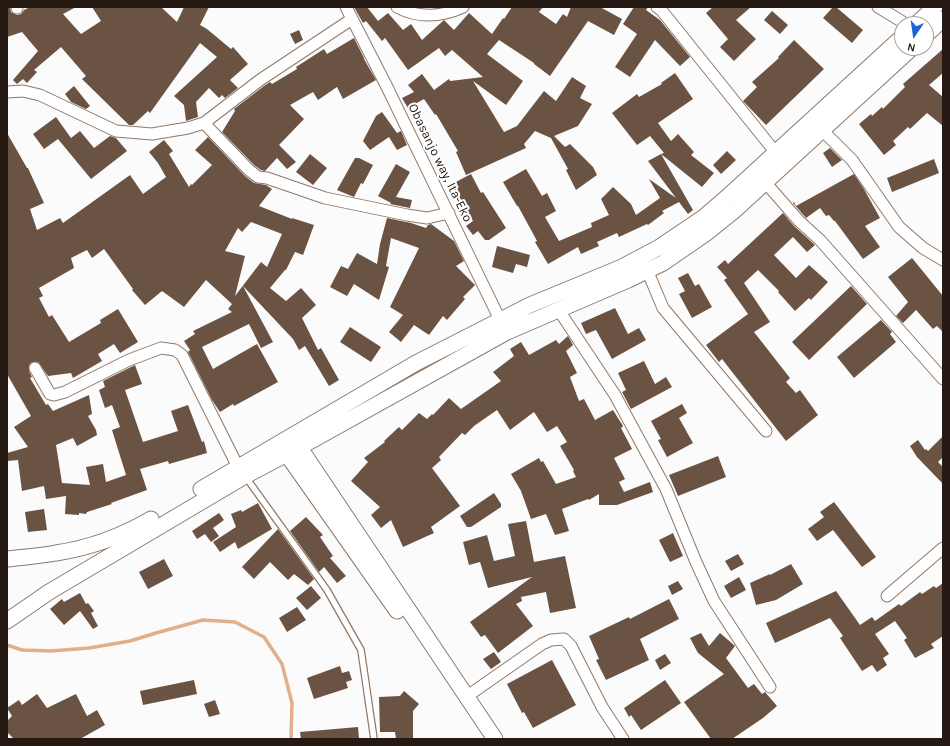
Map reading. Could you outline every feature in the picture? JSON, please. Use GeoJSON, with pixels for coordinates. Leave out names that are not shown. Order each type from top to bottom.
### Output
{"type":"FeatureCollection","features":[{"type":"Feature","properties":{"kind":"main road"},"geometry":{"type":"LineString","coordinates":[[925,16],[935,7]]}},
{"type":"Feature","properties":{"kind":"main road"},"geometry":{"type":"LineString","coordinates":[[934,28],[943,20]]}},
{"type":"Feature","properties":{"kind":"main road"},"geometry":{"type":"LineString","coordinates":[[7,559],[57,553],[86,547],[113,538],[137,527],[242,471],[504,326],[530,305],[622,267],[658,248],[704,217],[894,44]]}},
{"type":"Feature","properties":{"kind":"main road"},"geometry":{"type":"LineString","coordinates":[[504,326],[558,309],[663,263],[708,232],[734,211],[903,56]]}},
{"type":"Feature","properties":{"kind":"main road"},"geometry":{"type":"LineString","coordinates":[[289,445],[495,739]]}},
{"type":"Feature","properties":{"kind":"main road"},"geometry":{"type":"LineString","coordinates":[[289,445],[487,739]]}},
{"type":"Feature","properties":{"kind":"main road"},"geometry":{"type":"LineString","coordinates":[[7,620],[242,471]]}},
{"type":"Feature","properties":{"kind":"street","name":"Obasanjo way, Ita-Eko"},"geometry":{"type":"LineString","coordinates":[[346,7],[387,87],[504,326]]}},
{"type":"Feature","properties":{"kind":"street"},"geometry":{"type":"LineString","coordinates":[[398,7],[422,16],[439,15],[464,7]]}},
{"type":"Feature","properties":{"kind":"street"},"geometry":{"type":"LineString","coordinates":[[657,7],[662,11],[776,153]]}},
{"type":"Feature","properties":{"kind":"street"},"geometry":{"type":"LineString","coordinates":[[878,7],[894,17]]}},
{"type":"Feature","properties":{"kind":"street"},"geometry":{"type":"LineString","coordinates":[[7,92],[23,91],[40,95],[116,131],[152,134],[188,128],[204,122],[260,80],[352,19]]}},
{"type":"Feature","properties":{"kind":"street"},"geometry":{"type":"LineString","coordinates":[[204,122],[258,177],[267,178],[325,198],[407,215],[427,218],[449,213]]}},
{"type":"Feature","properties":{"kind":"street"},"geometry":{"type":"LineString","coordinates":[[822,130],[852,160],[899,227],[923,248],[943,260]]}},
{"type":"Feature","properties":{"kind":"street"},"geometry":{"type":"LineString","coordinates":[[765,182],[799,221],[820,240],[943,379]]}},
{"type":"Feature","properties":{"kind":"street"},"geometry":{"type":"LineString","coordinates":[[648,270],[663,308],[766,431]]}},
{"type":"Feature","properties":{"kind":"street"},"geometry":{"type":"LineString","coordinates":[[558,309],[615,395],[666,489],[714,601],[770,687]]}},
{"type":"Feature","properties":{"kind":"street"},"geometry":{"type":"LineString","coordinates":[[35,368],[50,394],[54,395],[65,392],[129,360],[161,348],[175,350],[182,355],[242,471]]}},
{"type":"Feature","properties":{"kind":"street"},"geometry":{"type":"LineString","coordinates":[[887,596],[943,548]]}},
{"type":"Feature","properties":{"kind":"street"},"geometry":{"type":"LineString","coordinates":[[466,697],[542,644],[551,640],[564,639],[571,646],[602,707],[623,739]]}},
{"type":"Feature","properties":{"kind":"lane"},"geometry":{"type":"LineString","coordinates":[[242,471],[327,590],[361,650],[374,739]]}},
{"type":"Feature","properties":{"kind":"building"},"geometry":{"type":"Polygon","coordinates":[[[7,7],[10,7],[11,12],[17,15],[21,14],[24,10],[30,7],[76,7],[63,14],[81,34],[101,21],[92,7],[161,7],[177,22],[184,7],[209,7],[200,25],[231,49],[233,47],[248,64],[230,80],[238,88],[225,98],[222,95],[219,98],[209,88],[196,102],[198,117],[186,121],[184,105],[174,96],[217,57],[200,43],[150,113],[148,111],[133,125],[129,125],[82,79],[86,76],[61,47],[34,70],[37,72],[27,83],[23,79],[17,84],[13,80],[38,51],[22,32],[7,37],[7,7]]]}},
{"type":"Feature","properties":{"kind":"building"},"geometry":{"type":"Polygon","coordinates":[[[354,7],[367,7],[378,21],[388,13],[403,30],[411,24],[422,40],[444,20],[454,30],[469,13],[492,34],[512,7],[543,7],[539,12],[556,24],[563,14],[567,17],[571,7],[600,7],[622,19],[614,35],[588,21],[550,76],[534,63],[499,40],[487,54],[523,81],[506,105],[473,81],[504,132],[517,126],[544,91],[556,101],[572,77],[586,86],[580,98],[592,104],[578,126],[554,136],[565,147],[570,144],[593,167],[597,175],[576,190],[566,170],[568,169],[551,138],[535,131],[524,144],[526,148],[466,175],[456,152],[458,151],[436,114],[435,115],[424,99],[408,108],[402,98],[414,92],[408,85],[422,74],[434,90],[449,79],[450,81],[483,77],[452,50],[445,56],[439,48],[408,70],[385,38],[382,41],[366,21],[363,23],[354,7]]]}},
{"type":"Feature","properties":{"kind":"building"},"geometry":{"type":"Polygon","coordinates":[[[634,7],[648,7],[646,10],[660,20],[690,57],[680,66],[655,40],[630,77],[615,67],[637,34],[623,24],[634,7]]]}},
{"type":"Feature","properties":{"kind":"building"},"geometry":{"type":"Polygon","coordinates":[[[713,7],[751,7],[736,20],[756,39],[734,61],[720,47],[728,39],[706,13],[713,7]]]}},
{"type":"Feature","properties":{"kind":"building"},"geometry":{"type":"Polygon","coordinates":[[[833,7],[836,7],[863,30],[852,43],[823,18],[833,7]]]}},
{"type":"Feature","properties":{"kind":"building"},"geometry":{"type":"Polygon","coordinates":[[[772,11],[788,25],[780,34],[764,20],[772,11]]]}},
{"type":"Feature","properties":{"kind":"building"},"geometry":{"type":"Polygon","coordinates":[[[299,30],[303,40],[295,44],[290,34],[299,30]]]}},
{"type":"Feature","properties":{"kind":"building"},"geometry":{"type":"Polygon","coordinates":[[[354,38],[376,80],[343,99],[337,87],[318,100],[313,92],[290,105],[304,119],[279,145],[296,162],[287,169],[277,158],[265,171],[261,170],[254,165],[222,132],[235,111],[234,109],[264,86],[270,82],[272,84],[297,69],[296,67],[324,49],[327,54],[354,38]]]}},
{"type":"Feature","properties":{"kind":"building"},"geometry":{"type":"Polygon","coordinates":[[[794,40],[824,69],[766,125],[743,101],[757,87],[752,82],[779,58],[778,57],[794,40]]]}},
{"type":"Feature","properties":{"kind":"building"},"geometry":{"type":"Polygon","coordinates":[[[943,49],[943,73],[929,85],[943,97],[943,126],[927,113],[910,129],[908,127],[893,141],[896,145],[884,155],[859,124],[871,114],[872,116],[882,107],[883,109],[905,87],[903,84],[943,49]]]}},
{"type":"Feature","properties":{"kind":"building"},"geometry":{"type":"Polygon","coordinates":[[[675,73],[693,99],[658,123],[671,141],[678,134],[694,152],[691,155],[714,173],[702,187],[661,154],[664,153],[650,136],[637,145],[612,113],[637,94],[639,97],[662,84],[661,83],[675,73]]]}},
{"type":"Feature","properties":{"kind":"building"},"geometry":{"type":"Polygon","coordinates":[[[74,86],[90,106],[86,109],[71,102],[65,94],[74,86]]]}},
{"type":"Feature","properties":{"kind":"building"},"geometry":{"type":"Polygon","coordinates":[[[382,112],[397,133],[401,131],[407,145],[397,150],[389,137],[370,150],[363,141],[376,116],[382,112]]]}},
{"type":"Feature","properties":{"kind":"building"},"geometry":{"type":"Polygon","coordinates":[[[56,117],[71,138],[80,131],[94,148],[110,136],[116,138],[127,151],[91,179],[58,139],[44,149],[33,134],[56,117]]]}},
{"type":"Feature","properties":{"kind":"building"},"geometry":{"type":"Polygon","coordinates":[[[7,133],[28,168],[44,203],[30,209],[37,230],[60,218],[63,223],[130,175],[143,194],[166,177],[158,163],[149,152],[164,140],[173,151],[169,154],[189,187],[212,165],[195,150],[208,137],[245,176],[254,183],[266,185],[272,189],[259,206],[292,219],[314,225],[303,255],[295,252],[286,270],[270,288],[286,301],[301,288],[316,305],[302,318],[318,350],[321,348],[339,380],[329,386],[305,346],[299,350],[293,339],[243,286],[273,342],[261,348],[249,324],[202,347],[213,369],[257,344],[278,382],[220,412],[212,400],[188,352],[190,350],[184,341],[195,334],[193,331],[232,312],[228,309],[232,304],[206,280],[184,307],[162,291],[145,305],[132,290],[133,289],[104,249],[92,258],[87,250],[71,258],[74,268],[39,288],[43,296],[39,298],[49,317],[52,315],[69,342],[101,323],[100,320],[118,309],[138,342],[120,353],[114,344],[98,354],[102,361],[73,378],[71,373],[48,376],[38,362],[32,362],[29,365],[29,371],[32,377],[30,378],[46,405],[48,404],[53,411],[89,395],[92,414],[88,416],[96,430],[97,435],[77,446],[73,438],[56,445],[62,483],[90,485],[86,467],[103,464],[106,482],[126,475],[112,430],[120,427],[112,405],[105,408],[99,390],[105,387],[103,381],[135,365],[142,384],[125,390],[143,442],[178,431],[171,411],[188,405],[202,442],[204,441],[207,453],[169,464],[168,461],[140,469],[147,490],[87,512],[86,514],[79,513],[79,515],[65,514],[66,496],[46,499],[44,486],[22,491],[18,460],[7,461],[7,453],[28,447],[14,427],[31,416],[7,374],[7,133]],[[251,222],[242,232],[238,228],[225,251],[245,256],[235,296],[261,262],[267,267],[282,234],[251,222]]]}},
{"type":"Feature","properties":{"kind":"building"},"geometry":{"type":"Polygon","coordinates":[[[830,148],[842,160],[832,167],[823,153],[830,148]]]}},
{"type":"Feature","properties":{"kind":"building"},"geometry":{"type":"Polygon","coordinates":[[[727,151],[736,160],[721,174],[713,165],[727,151]]]}},
{"type":"Feature","properties":{"kind":"building"},"geometry":{"type":"Polygon","coordinates":[[[310,154],[327,168],[313,185],[296,172],[310,154]]]}},
{"type":"Feature","properties":{"kind":"building"},"geometry":{"type":"Polygon","coordinates":[[[661,154],[693,210],[688,214],[679,202],[662,211],[664,213],[648,225],[647,224],[619,237],[617,233],[597,242],[599,246],[581,254],[578,247],[548,264],[535,242],[537,241],[518,206],[503,182],[526,169],[542,196],[547,193],[556,211],[545,217],[559,241],[592,227],[591,223],[609,215],[601,199],[613,187],[631,204],[636,215],[660,198],[649,179],[676,198],[648,161],[661,154]]]}},
{"type":"Feature","properties":{"kind":"building"},"geometry":{"type":"Polygon","coordinates":[[[355,158],[359,158],[373,165],[354,197],[337,190],[355,158]]]}},
{"type":"Feature","properties":{"kind":"building"},"geometry":{"type":"Polygon","coordinates":[[[934,159],[939,173],[892,192],[887,178],[934,159]]]}},
{"type":"Feature","properties":{"kind":"building"},"geometry":{"type":"Polygon","coordinates":[[[396,164],[410,172],[396,197],[412,200],[410,208],[390,204],[391,203],[378,196],[396,164]]]}},
{"type":"Feature","properties":{"kind":"building"},"geometry":{"type":"Polygon","coordinates":[[[471,174],[481,193],[483,192],[506,228],[489,240],[485,240],[478,231],[473,235],[466,226],[473,221],[452,184],[471,174]]]}},
{"type":"Feature","properties":{"kind":"building"},"geometry":{"type":"Polygon","coordinates":[[[854,174],[880,218],[865,226],[880,247],[863,259],[829,215],[826,216],[820,208],[806,218],[793,203],[794,202],[796,206],[854,174]]]}},
{"type":"Feature","properties":{"kind":"building"},"geometry":{"type":"Polygon","coordinates":[[[783,213],[794,226],[815,245],[807,252],[793,237],[774,255],[796,278],[809,265],[828,282],[811,300],[809,298],[795,311],[778,292],[779,291],[758,270],[744,283],[770,322],[754,332],[790,378],[786,382],[796,393],[800,390],[818,415],[786,441],[722,359],[719,362],[706,345],[748,314],[724,280],[727,278],[717,267],[725,260],[728,264],[783,213]]]}},
{"type":"Feature","properties":{"kind":"building"},"geometry":{"type":"Polygon","coordinates":[[[387,218],[426,228],[431,224],[454,241],[464,261],[456,266],[475,285],[463,297],[465,299],[447,320],[443,316],[429,335],[414,325],[401,342],[389,332],[403,315],[390,307],[419,248],[391,238],[386,266],[389,267],[379,300],[354,284],[347,296],[330,287],[341,266],[348,269],[357,253],[377,264],[380,244],[387,218]]]}},
{"type":"Feature","properties":{"kind":"building"},"geometry":{"type":"Polygon","coordinates":[[[497,246],[530,255],[527,267],[516,264],[513,273],[492,267],[497,246]]]}},
{"type":"Feature","properties":{"kind":"building"},"geometry":{"type":"Polygon","coordinates":[[[912,258],[943,296],[943,332],[937,326],[933,329],[916,310],[903,323],[896,316],[908,302],[888,277],[912,258]]]}},
{"type":"Feature","properties":{"kind":"building"},"geometry":{"type":"Polygon","coordinates":[[[688,273],[695,286],[699,284],[712,307],[692,318],[679,294],[685,291],[678,278],[688,273]]]}},
{"type":"Feature","properties":{"kind":"building"},"geometry":{"type":"Polygon","coordinates":[[[851,286],[867,304],[809,360],[792,342],[851,286]]]}},
{"type":"Feature","properties":{"kind":"building"},"geometry":{"type":"Polygon","coordinates":[[[615,308],[628,334],[639,328],[646,340],[612,359],[596,330],[586,334],[581,323],[615,308]]]}},
{"type":"Feature","properties":{"kind":"building"},"geometry":{"type":"Polygon","coordinates":[[[881,320],[892,332],[890,334],[896,342],[854,378],[837,357],[881,320]]]}},
{"type":"Feature","properties":{"kind":"building"},"geometry":{"type":"Polygon","coordinates":[[[350,327],[381,347],[371,362],[340,342],[350,327]]]}},
{"type":"Feature","properties":{"kind":"building"},"geometry":{"type":"Polygon","coordinates":[[[568,336],[573,345],[566,351],[577,373],[570,377],[579,401],[584,399],[595,420],[613,410],[623,426],[621,428],[632,449],[614,458],[625,479],[619,482],[624,492],[650,482],[653,492],[617,505],[599,505],[599,494],[589,500],[588,499],[562,509],[569,531],[555,535],[546,514],[531,519],[521,491],[511,474],[539,458],[541,462],[543,461],[556,484],[576,477],[573,471],[574,470],[560,446],[567,442],[557,426],[547,432],[534,412],[510,430],[497,410],[474,426],[465,435],[462,433],[439,457],[441,460],[432,468],[460,506],[431,527],[434,533],[403,547],[391,520],[381,528],[371,515],[380,507],[351,481],[368,462],[364,458],[385,442],[384,441],[399,427],[402,430],[419,413],[427,419],[432,414],[433,415],[449,398],[461,409],[501,381],[493,372],[514,356],[510,349],[521,342],[529,355],[556,340],[559,344],[568,336]]]}},
{"type":"Feature","properties":{"kind":"building"},"geometry":{"type":"Polygon","coordinates":[[[644,361],[655,384],[666,377],[672,387],[631,409],[622,392],[626,390],[618,373],[644,361]]]}},
{"type":"Feature","properties":{"kind":"building"},"geometry":{"type":"Polygon","coordinates":[[[682,404],[687,413],[679,418],[693,443],[667,457],[658,440],[661,439],[651,421],[682,404]]]}},
{"type":"Feature","properties":{"kind":"building"},"geometry":{"type":"Polygon","coordinates":[[[943,436],[943,457],[938,462],[943,467],[943,484],[917,457],[910,446],[918,440],[925,450],[926,449],[928,451],[943,436]]]}},
{"type":"Feature","properties":{"kind":"building"},"geometry":{"type":"Polygon","coordinates":[[[718,456],[726,477],[678,496],[669,475],[718,456]]]}},
{"type":"Feature","properties":{"kind":"building"},"geometry":{"type":"Polygon","coordinates":[[[494,493],[501,504],[501,507],[471,527],[467,527],[460,516],[494,493]]]}},
{"type":"Feature","properties":{"kind":"building"},"geometry":{"type":"Polygon","coordinates":[[[834,502],[876,557],[862,567],[833,530],[817,541],[808,529],[824,517],[820,512],[834,502]]]}},
{"type":"Feature","properties":{"kind":"building"},"geometry":{"type":"Polygon","coordinates":[[[258,503],[272,529],[238,549],[235,542],[220,552],[213,542],[236,527],[231,514],[241,510],[242,512],[258,503]]]}},
{"type":"Feature","properties":{"kind":"building"},"geometry":{"type":"Polygon","coordinates":[[[44,509],[47,530],[28,532],[25,512],[44,509]]]}},
{"type":"Feature","properties":{"kind":"building"},"geometry":{"type":"Polygon","coordinates":[[[219,513],[224,520],[213,528],[219,536],[211,542],[205,534],[197,539],[192,531],[219,513]]]}},
{"type":"Feature","properties":{"kind":"building"},"geometry":{"type":"Polygon","coordinates":[[[306,517],[323,535],[320,537],[333,556],[330,558],[346,576],[337,583],[324,567],[319,572],[290,531],[306,517]]]}},
{"type":"Feature","properties":{"kind":"building"},"geometry":{"type":"Polygon","coordinates":[[[526,521],[534,562],[565,556],[576,608],[550,613],[546,592],[521,597],[522,601],[516,604],[533,626],[498,653],[485,635],[481,637],[470,622],[532,577],[488,588],[480,562],[469,565],[463,542],[487,535],[494,561],[515,556],[508,524],[526,521]]]}},
{"type":"Feature","properties":{"kind":"building"},"geometry":{"type":"Polygon","coordinates":[[[278,529],[314,579],[308,585],[294,574],[288,580],[270,562],[254,579],[242,567],[278,529]]]}},
{"type":"Feature","properties":{"kind":"building"},"geometry":{"type":"Polygon","coordinates":[[[673,533],[683,556],[670,562],[659,540],[673,533]]]}},
{"type":"Feature","properties":{"kind":"building"},"geometry":{"type":"Polygon","coordinates":[[[738,554],[744,564],[731,571],[725,561],[738,554]]]}},
{"type":"Feature","properties":{"kind":"building"},"geometry":{"type":"Polygon","coordinates":[[[164,559],[173,576],[148,589],[139,572],[164,559]]]}},
{"type":"Feature","properties":{"kind":"building"},"geometry":{"type":"Polygon","coordinates":[[[791,564],[803,584],[776,600],[756,605],[750,583],[791,564]]]}},
{"type":"Feature","properties":{"kind":"building"},"geometry":{"type":"Polygon","coordinates":[[[739,577],[746,590],[731,598],[724,586],[739,577]]]}},
{"type":"Feature","properties":{"kind":"building"},"geometry":{"type":"Polygon","coordinates":[[[678,581],[683,589],[672,595],[668,586],[678,581]]]}},
{"type":"Feature","properties":{"kind":"building"},"geometry":{"type":"Polygon","coordinates":[[[943,583],[943,636],[931,644],[934,648],[915,658],[904,640],[907,638],[895,621],[875,634],[889,654],[883,658],[887,665],[877,672],[872,665],[862,671],[840,638],[843,636],[830,618],[775,643],[766,623],[836,591],[860,625],[872,617],[875,621],[899,604],[901,606],[920,592],[922,594],[934,586],[936,588],[943,583]]]}},
{"type":"Feature","properties":{"kind":"building"},"geometry":{"type":"Polygon","coordinates":[[[311,586],[321,598],[307,610],[296,598],[311,586]]]}},
{"type":"Feature","properties":{"kind":"building"},"geometry":{"type":"Polygon","coordinates":[[[80,593],[86,604],[88,603],[94,611],[91,613],[98,626],[93,629],[80,611],[64,625],[50,609],[62,599],[64,602],[80,593]]]}},
{"type":"Feature","properties":{"kind":"building"},"geometry":{"type":"Polygon","coordinates":[[[669,599],[679,619],[640,639],[649,660],[606,680],[596,660],[599,659],[589,636],[629,617],[630,619],[669,599]]]}},
{"type":"Feature","properties":{"kind":"building"},"geometry":{"type":"Polygon","coordinates":[[[297,607],[306,620],[287,632],[279,618],[297,607]]]}},
{"type":"Feature","properties":{"kind":"building"},"geometry":{"type":"Polygon","coordinates":[[[701,633],[709,646],[720,633],[735,646],[726,658],[748,688],[754,684],[762,694],[765,692],[777,706],[763,718],[732,739],[711,739],[684,702],[724,674],[698,653],[690,638],[701,633]]]}},
{"type":"Feature","properties":{"kind":"building"},"geometry":{"type":"Polygon","coordinates":[[[494,652],[501,662],[491,669],[483,659],[494,652]]]}},
{"type":"Feature","properties":{"kind":"building"},"geometry":{"type":"Polygon","coordinates":[[[665,654],[671,663],[660,670],[655,660],[665,654]]]}},
{"type":"Feature","properties":{"kind":"building"},"geometry":{"type":"Polygon","coordinates":[[[552,660],[576,705],[533,728],[524,712],[522,713],[507,684],[552,660]]]}},
{"type":"Feature","properties":{"kind":"building"},"geometry":{"type":"Polygon","coordinates":[[[340,666],[342,673],[349,671],[352,680],[346,682],[348,688],[314,699],[307,678],[340,666]]]}},
{"type":"Feature","properties":{"kind":"building"},"geometry":{"type":"Polygon","coordinates":[[[194,680],[197,694],[143,705],[140,691],[194,680]]]}},
{"type":"Feature","properties":{"kind":"building"},"geometry":{"type":"Polygon","coordinates":[[[665,680],[681,703],[641,730],[631,715],[629,717],[624,708],[665,680]]]}},
{"type":"Feature","properties":{"kind":"building"},"geometry":{"type":"Polygon","coordinates":[[[404,691],[419,704],[413,711],[413,739],[396,739],[395,732],[380,732],[379,697],[400,696],[404,691]]]}},
{"type":"Feature","properties":{"kind":"building"},"geometry":{"type":"Polygon","coordinates":[[[37,694],[47,708],[76,694],[87,716],[97,710],[105,725],[80,739],[14,739],[7,732],[7,721],[12,716],[7,708],[19,700],[22,705],[37,694]]]}},
{"type":"Feature","properties":{"kind":"building"},"geometry":{"type":"Polygon","coordinates":[[[215,700],[220,714],[209,717],[204,704],[215,700]]]}},
{"type":"Feature","properties":{"kind":"building"},"geometry":{"type":"Polygon","coordinates":[[[358,727],[359,739],[301,739],[300,732],[358,727]]]}},
{"type":"Feature","properties":{"kind":"waterway"},"geometry":{"type":"LineString","coordinates":[[7,645],[22,650],[51,651],[89,648],[130,641],[203,620],[235,622],[264,637],[282,664],[292,703],[291,739]]}}]}
